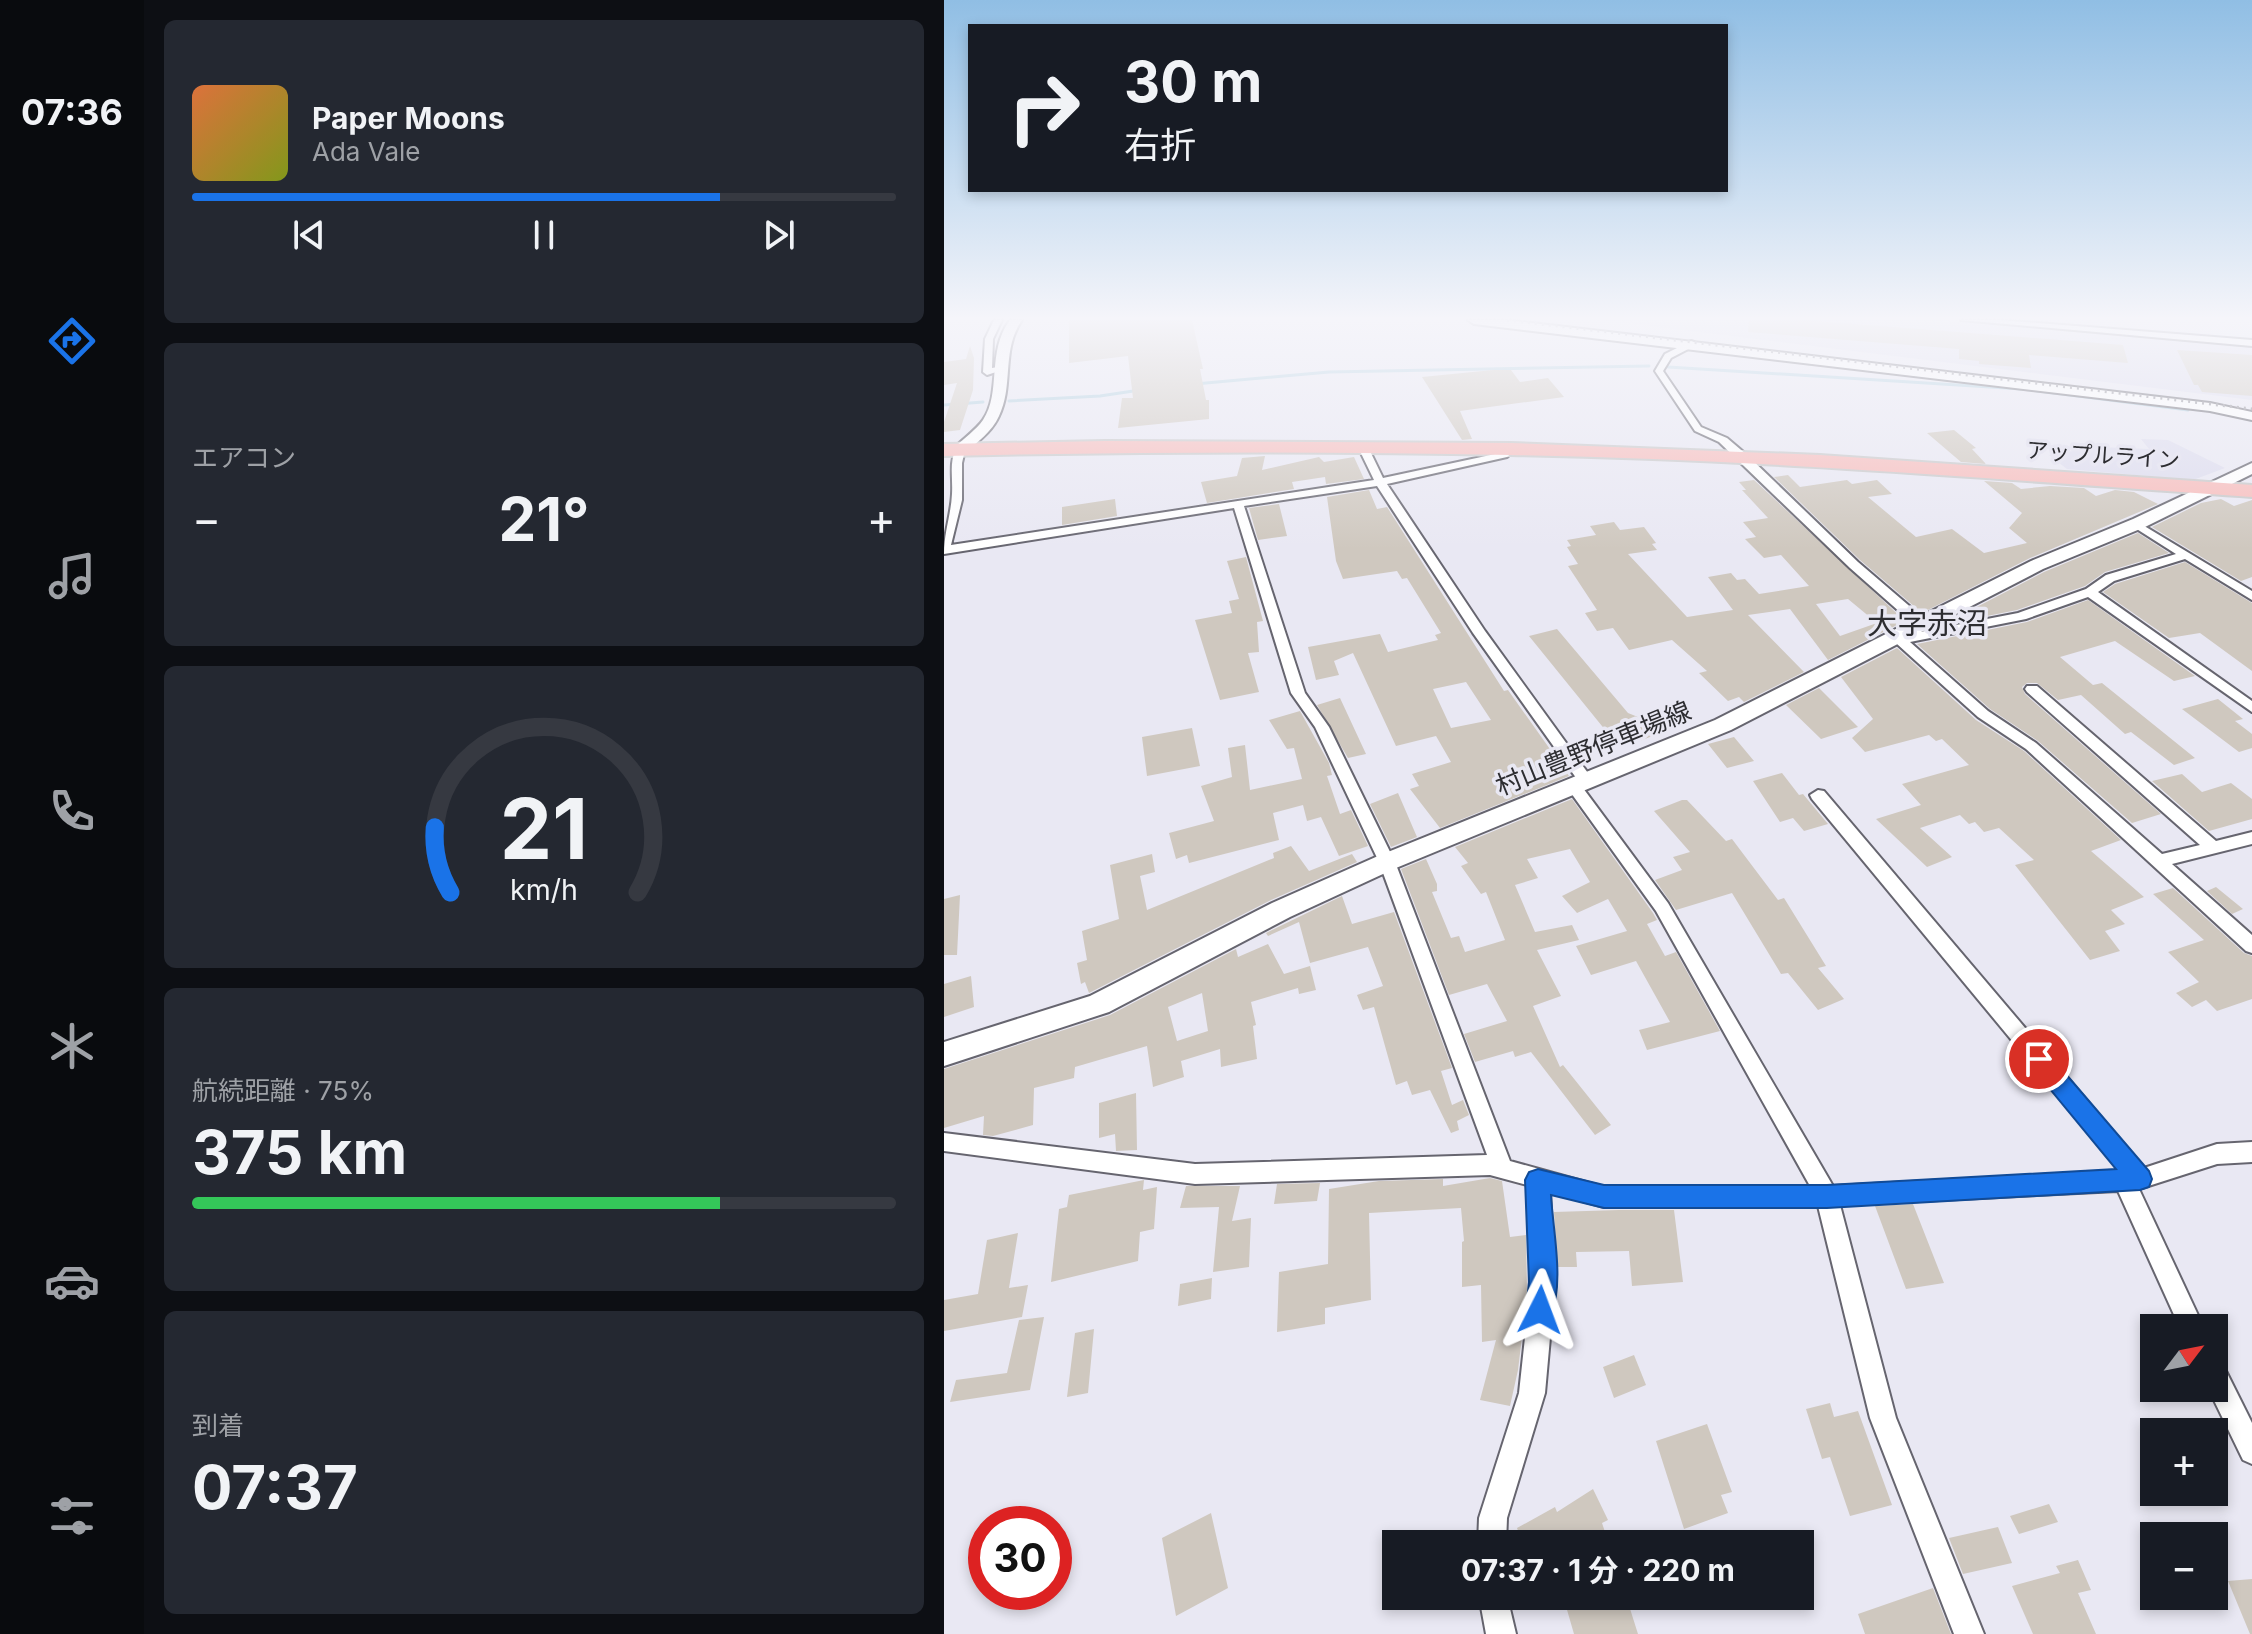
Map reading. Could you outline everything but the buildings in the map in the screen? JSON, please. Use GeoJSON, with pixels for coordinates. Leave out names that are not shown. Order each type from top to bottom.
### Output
{"type":"FeatureCollection","features":[{"type":"Feature","properties":{"kind":"highway","name":"アップルライン"},"geometry":{"type":"LineString","coordinates":[[952,450],[1511,449],[1743,457],[2252,491]]}},
{"type":"Feature","properties":{"kind":"street"},"geometry":{"type":"LineString","coordinates":[[995,396],[993,413],[987,424],[952,450],[958,480],[957,500],[944,550],[1380,482],[1503,455],[1511,449]]}},
{"type":"Feature","properties":{"kind":"street"},"geometry":{"type":"LineString","coordinates":[[1676,396],[1698,429],[1723,440],[1743,457],[1854,565],[1923,625]]}},
{"type":"Feature","properties":{"kind":"street"},"geometry":{"type":"LineString","coordinates":[[2121,396],[2210,407],[2252,416]]}},
{"type":"Feature","properties":{"kind":"street"},"geometry":{"type":"LineString","coordinates":[[1363,447],[1380,482],[1662,907],[1827,1196],[1883,1418],[1969,1634]]}},
{"type":"Feature","properties":{"kind":"street","name":"村山豊野停車場線"},"geometry":{"type":"LineString","coordinates":[[944,1054],[1099,1004],[1281,910],[1387,862],[1723,725],[1894,641],[2037,565],[2136,524],[2252,468]]}},
{"type":"Feature","properties":{"kind":"street"},"geometry":{"type":"LineString","coordinates":[[1238,504],[1298,693],[1322,727],[1387,862],[1503,1170]]}},
{"type":"Feature","properties":{"kind":"street"},"geometry":{"type":"LineString","coordinates":[[2136,524],[2252,596]]}},
{"type":"Feature","properties":{"kind":"street"},"geometry":{"type":"LineString","coordinates":[[1894,641],[2021,616],[2090,592],[2110,578],[2186,555]]}},
{"type":"Feature","properties":{"kind":"street"},"geometry":{"type":"LineString","coordinates":[[2090,592],[2252,708]]}},
{"type":"Feature","properties":{"kind":"street"},"geometry":{"type":"LineString","coordinates":[[1894,641],[1983,714],[2031,746],[2252,946]]}},
{"type":"Feature","properties":{"kind":"street"},"geometry":{"type":"LineString","coordinates":[[2032,689],[2213,848]]}},
{"type":"Feature","properties":{"kind":"street"},"geometry":{"type":"LineString","coordinates":[[1818,795],[2132,1180],[2186,1314]]}},
{"type":"Feature","properties":{"kind":"street"},"geometry":{"type":"LineString","coordinates":[[2159,861],[2252,838]]}},
{"type":"Feature","properties":{"kind":"street"},"geometry":{"type":"LineString","coordinates":[[944,1142],[1195,1174],[1490,1165],[1604,1197],[1827,1196],[2132,1180],[2217,1154],[2252,1152]]}},
{"type":"Feature","properties":{"kind":"street"},"geometry":{"type":"LineString","coordinates":[[1493,1530],[1493,1518],[1532,1393],[1543,1282],[1538,1180]]}},
{"type":"Feature","properties":{"kind":"street"},"geometry":{"type":"LineString","coordinates":[[2228,1402],[2252,1451]]}},
{"type":"Feature","properties":{"kind":"street"},"geometry":{"type":"LineString","coordinates":[[1496,1610],[1501,1634]]}},
{"type":"Feature","properties":{"kind":"shaded area"},"geometry":{"type":"Polygon","coordinates":[[[2222,396],[2252,396],[2252,400],[2222,396]]]}},
{"type":"Feature","properties":{"kind":"shaded area"},"geometry":{"type":"Polygon","coordinates":[[[2141,439],[2168,440],[2225,468],[2193,480],[2067,469],[2049,455],[2097,447],[2149,449],[2141,439]]]}},
{"type":"Feature","properties":{"kind":"waterway"},"geometry":{"type":"LineString","coordinates":[[1009,401],[1095,396]]}},
{"type":"Feature","properties":{"kind":"waterway"},"geometry":{"type":"LineString","coordinates":[[2079,396],[2188,410]]}},
{"type":"Feature","properties":{"kind":"waterway"},"geometry":{"type":"LineString","coordinates":[[944,405],[983,402]]}},
{"type":"Feature","properties":{"kind":"railway"},"geometry":{"type":"LineString","coordinates":[[2145,396],[2252,409]]}},
{"type":"Feature","properties":{"kind":"district","name":"大字赤沼"},"geometry":{"type":"Point","coordinates":[1927,623]}},
{"type":"Feature","properties":{"kind":"route"},"geometry":{"type":"LineString","coordinates":[[1540,1310],[1543,1282],[1538,1180],[1604,1197],[1827,1196],[2140,1179],[2039,1059]]}}]}
